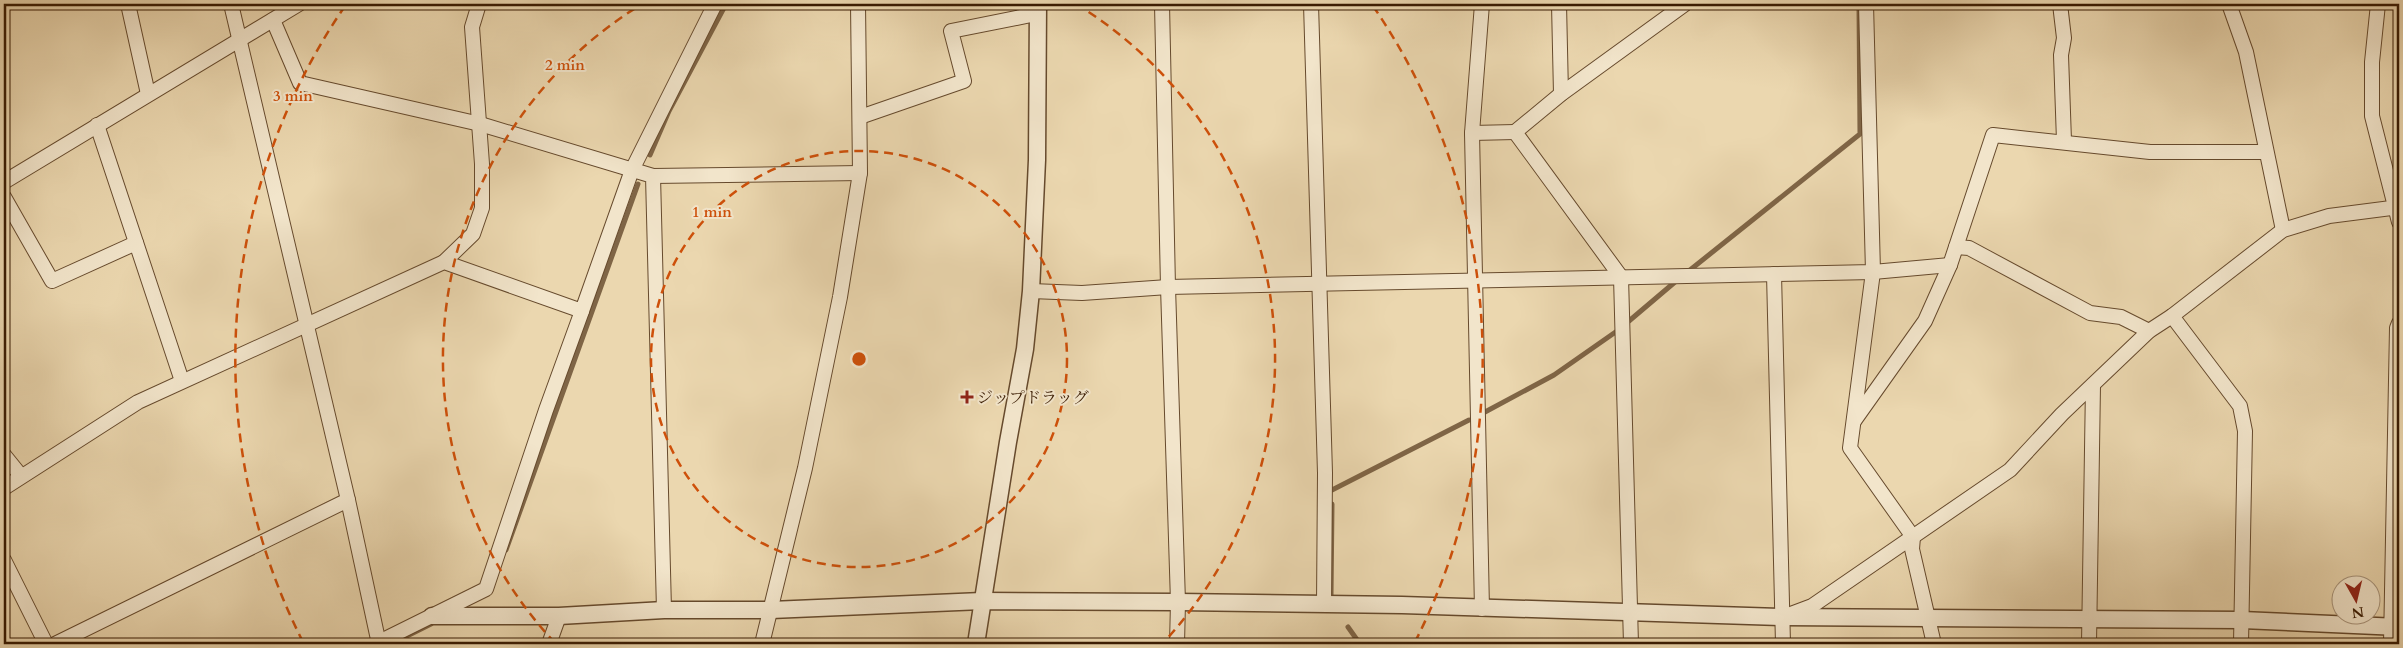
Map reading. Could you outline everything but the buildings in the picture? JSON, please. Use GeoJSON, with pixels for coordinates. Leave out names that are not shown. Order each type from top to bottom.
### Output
{"type":"FeatureCollection","features":[{"type":"Feature","properties":{"kind":"street"},"geometry":{"type":"LineString","coordinates":[[128,4],[148,94]]}},
{"type":"Feature","properties":{"kind":"street"},"geometry":{"type":"LineString","coordinates":[[231,4],[348,500],[378,644],[486,589],[546,410],[632,170],[715,4]]}},
{"type":"Feature","properties":{"kind":"street"},"geometry":{"type":"LineString","coordinates":[[4,182],[238,39],[299,4]]}},
{"type":"Feature","properties":{"kind":"street"},"geometry":{"type":"LineString","coordinates":[[4,488],[138,402],[306,323],[444,262],[473,234],[482,208],[480,124],[472,27],[479,4]]}},
{"type":"Feature","properties":{"kind":"street"},"geometry":{"type":"LineString","coordinates":[[762,644],[805,468],[840,297],[860,173],[858,4]]}},
{"type":"Feature","properties":{"kind":"street"},"geometry":{"type":"LineString","coordinates":[[1162,4],[1168,287],[1178,602],[1177,644]]}},
{"type":"Feature","properties":{"kind":"street"},"geometry":{"type":"LineString","coordinates":[[1311,4],[1325,473],[1324,604]]}},
{"type":"Feature","properties":{"kind":"street"},"geometry":{"type":"LineString","coordinates":[[1482,4],[1472,133],[1482,609]]}},
{"type":"Feature","properties":{"kind":"street"},"geometry":{"type":"LineString","coordinates":[[1559,4],[1561,94]]}},
{"type":"Feature","properties":{"kind":"street"},"geometry":{"type":"LineString","coordinates":[[1472,133],[1516,132],[1561,94],[1686,4]]}},
{"type":"Feature","properties":{"kind":"street"},"geometry":{"type":"LineString","coordinates":[[1866,4],[1873,272],[1850,448],[1914,537],[1912,549],[1930,618],[1934,644]]}},
{"type":"Feature","properties":{"kind":"street"},"geometry":{"type":"LineString","coordinates":[[2060,4],[2064,38],[2061,55],[2064,141]]}},
{"type":"Feature","properties":{"kind":"street"},"geometry":{"type":"LineString","coordinates":[[2229,4],[2246,52],[2283,230]]}},
{"type":"Feature","properties":{"kind":"street"},"geometry":{"type":"LineString","coordinates":[[1783,617],[1812,606],[2010,470],[2062,414],[2149,331],[2172,316],[2283,230],[2330,216],[2398,212],[2372,116],[2372,62],[2378,4]]}},
{"type":"Feature","properties":{"kind":"street"},"geometry":{"type":"LineString","coordinates":[[860,117],[964,81],[951,31],[1037,9],[1037,160],[1031,291],[1025,350],[1008,442],[976,644]]}},
{"type":"Feature","properties":{"kind":"street"},"geometry":{"type":"LineString","coordinates":[[273,20],[300,83],[480,124],[653,176],[860,173]]}},
{"type":"Feature","properties":{"kind":"street"},"geometry":{"type":"LineString","coordinates":[[97,125],[182,381]]}},
{"type":"Feature","properties":{"kind":"street"},"geometry":{"type":"LineString","coordinates":[[1516,132],[1621,277],[1631,644]]}},
{"type":"Feature","properties":{"kind":"street"},"geometry":{"type":"LineString","coordinates":[[1853,423],[1925,321],[1950,265],[1993,135],[2064,141],[2150,152],[2266,152]]}},
{"type":"Feature","properties":{"kind":"street"},"geometry":{"type":"LineString","coordinates":[[653,176],[664,610]]}},
{"type":"Feature","properties":{"kind":"street"},"geometry":{"type":"LineString","coordinates":[[4,198],[52,281],[136,242]]}},
{"type":"Feature","properties":{"kind":"street"},"geometry":{"type":"LineString","coordinates":[[1956,247],[1969,248],[2090,313],[2120,317],[2149,331]]}},
{"type":"Feature","properties":{"kind":"street"},"geometry":{"type":"LineString","coordinates":[[444,262],[582,310]]}},
{"type":"Feature","properties":{"kind":"street"},"geometry":{"type":"LineString","coordinates":[[1031,291],[1082,293],[1168,287],[1873,272],[1950,265]]}},
{"type":"Feature","properties":{"kind":"street"},"geometry":{"type":"LineString","coordinates":[[1774,274],[1783,644]]}},
{"type":"Feature","properties":{"kind":"street"},"geometry":{"type":"LineString","coordinates":[[2172,316],[2240,406],[2244,431],[2241,644]]}},
{"type":"Feature","properties":{"kind":"street"},"geometry":{"type":"LineString","coordinates":[[2391,644],[2395,626],[2397,328],[2399,323]]}},
{"type":"Feature","properties":{"kind":"street"},"geometry":{"type":"LineString","coordinates":[[2089,644],[2093,385]]}},
{"type":"Feature","properties":{"kind":"street"},"geometry":{"type":"LineString","coordinates":[[4,455],[21,476]]}},
{"type":"Feature","properties":{"kind":"street"},"geometry":{"type":"LineString","coordinates":[[55,644],[348,500]]}},
{"type":"Feature","properties":{"kind":"street"},"geometry":{"type":"LineString","coordinates":[[4,560],[46,644]]}},
{"type":"Feature","properties":{"kind":"street"},"geometry":{"type":"LineString","coordinates":[[432,616],[559,616],[664,610],[771,610],[982,601],[1324,604],[1783,617],[2242,620],[2395,626]]}},
{"type":"Feature","properties":{"kind":"street"},"geometry":{"type":"LineString","coordinates":[[549,644],[559,616]]}},
{"type":"Feature","properties":{"kind":"waterway"},"geometry":{"type":"LineString","coordinates":[[650,155],[669,111],[726,4]]}},
{"type":"Feature","properties":{"kind":"waterway"},"geometry":{"type":"LineString","coordinates":[[1690,270],[1860,134],[1859,4]]}},
{"type":"Feature","properties":{"kind":"waterway"},"geometry":{"type":"LineString","coordinates":[[506,550],[638,184]]}},
{"type":"Feature","properties":{"kind":"waterway"},"geometry":{"type":"LineString","coordinates":[[1629,321],[1675,282]]}},
{"type":"Feature","properties":{"kind":"waterway"},"geometry":{"type":"LineString","coordinates":[[1485,412],[1554,375],[1617,331]]}},
{"type":"Feature","properties":{"kind":"waterway"},"geometry":{"type":"LineString","coordinates":[[1332,490],[1469,420]]}},
{"type":"Feature","properties":{"kind":"waterway"},"geometry":{"type":"LineString","coordinates":[[1331,596],[1332,504]]}},
{"type":"Feature","properties":{"kind":"waterway"},"geometry":{"type":"LineString","coordinates":[[391,644],[431,624]]}},
{"type":"Feature","properties":{"kind":"waterway"},"geometry":{"type":"LineString","coordinates":[[1348,627],[1360,644]]}},
{"type":"Feature","properties":{"kind":"place","name":"ジップドラッグ"},"geometry":{"type":"Point","coordinates":[967,397]}}]}
